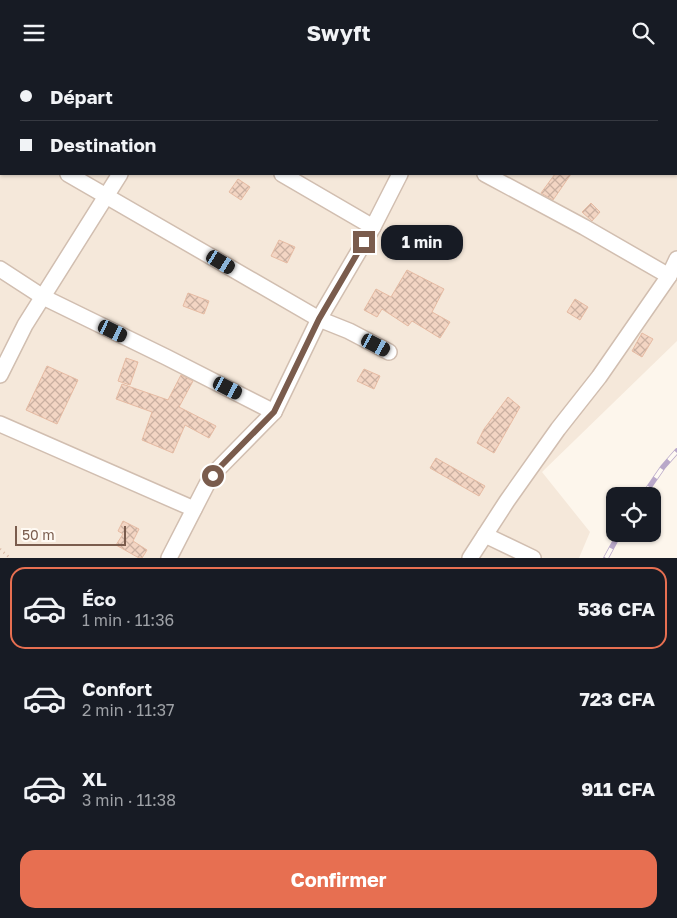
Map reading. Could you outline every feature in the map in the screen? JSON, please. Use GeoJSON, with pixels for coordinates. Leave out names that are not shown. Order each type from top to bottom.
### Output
{"type":"FeatureCollection","features":[{"type":"Feature","properties":{"kind":"street"},"geometry":{"type":"LineString","coordinates":[[70,175],[319,319],[349,331],[389,352]]}},
{"type":"Feature","properties":{"kind":"street"},"geometry":{"type":"LineString","coordinates":[[0,375],[25,325],[119,175]]}},
{"type":"Feature","properties":{"kind":"street"},"geometry":{"type":"LineString","coordinates":[[284,175],[373,227]]}},
{"type":"Feature","properties":{"kind":"street"},"geometry":{"type":"LineString","coordinates":[[169,558],[207,485],[219,468],[274,412],[319,319],[373,227],[399,175]]}},
{"type":"Feature","properties":{"kind":"street"},"geometry":{"type":"LineString","coordinates":[[487,175],[584,227],[669,276]]}},
{"type":"Feature","properties":{"kind":"street"},"geometry":{"type":"LineString","coordinates":[[470,558],[558,429],[599,377],[669,276],[677,259]]}},
{"type":"Feature","properties":{"kind":"street"},"geometry":{"type":"LineString","coordinates":[[0,269],[42,297],[274,412]]}},
{"type":"Feature","properties":{"kind":"street"},"geometry":{"type":"LineString","coordinates":[[0,424],[194,509]]}},
{"type":"Feature","properties":{"kind":"street"},"geometry":{"type":"LineString","coordinates":[[485,535],[534,558]]}},
{"type":"Feature","properties":{"kind":"path"},"geometry":{"type":"LineString","coordinates":[[0,549],[10,558]]}},
{"type":"Feature","properties":{"kind":"shaded area"},"geometry":{"type":"Polygon","coordinates":[[[0,175],[677,175],[677,341],[542,472],[590,532],[579,558],[0,558],[0,175]]]}},
{"type":"Feature","properties":{"kind":"building"},"geometry":{"type":"Polygon","coordinates":[[[554,175],[570,175],[553,200],[541,193],[554,175]]]}},
{"type":"Feature","properties":{"kind":"building"},"geometry":{"type":"Polygon","coordinates":[[[238,179],[250,187],[241,200],[229,192],[238,179]]]}},
{"type":"Feature","properties":{"kind":"building"},"geometry":{"type":"Polygon","coordinates":[[[591,203],[600,212],[592,221],[582,212],[591,203]]]}},
{"type":"Feature","properties":{"kind":"building"},"geometry":{"type":"Polygon","coordinates":[[[279,240],[295,247],[287,263],[271,256],[279,240]]]}},
{"type":"Feature","properties":{"kind":"building"},"geometry":{"type":"Polygon","coordinates":[[[407,270],[444,289],[432,312],[450,322],[440,338],[412,321],[408,326],[382,309],[377,317],[364,310],[376,289],[391,297],[407,270]]]}},
{"type":"Feature","properties":{"kind":"building"},"geometry":{"type":"Polygon","coordinates":[[[188,293],[209,301],[204,314],[183,306],[188,293]]]}},
{"type":"Feature","properties":{"kind":"building"},"geometry":{"type":"Polygon","coordinates":[[[575,299],[588,307],[580,320],[567,312],[575,299]]]}},
{"type":"Feature","properties":{"kind":"building"},"geometry":{"type":"Polygon","coordinates":[[[642,333],[653,339],[642,357],[632,351],[642,333]]]}},
{"type":"Feature","properties":{"kind":"building"},"geometry":{"type":"Polygon","coordinates":[[[126,358],[138,362],[130,385],[118,381],[126,358]]]}},
{"type":"Feature","properties":{"kind":"building"},"geometry":{"type":"Polygon","coordinates":[[[47,366],[78,380],[57,424],[26,410],[47,366]]]}},
{"type":"Feature","properties":{"kind":"building"},"geometry":{"type":"Polygon","coordinates":[[[364,369],[380,376],[374,389],[357,381],[364,369]]]}},
{"type":"Feature","properties":{"kind":"building"},"geometry":{"type":"Polygon","coordinates":[[[181,375],[193,381],[179,407],[216,426],[209,438],[185,425],[173,453],[142,440],[152,412],[116,399],[122,384],[168,400],[181,375]]]}},
{"type":"Feature","properties":{"kind":"building"},"geometry":{"type":"Polygon","coordinates":[[[508,397],[520,407],[494,453],[477,443],[484,429],[508,397]]]}},
{"type":"Feature","properties":{"kind":"building"},"geometry":{"type":"Polygon","coordinates":[[[436,458],[485,486],[479,496],[430,468],[436,458]]]}},
{"type":"Feature","properties":{"kind":"building"},"geometry":{"type":"Polygon","coordinates":[[[123,521],[139,529],[133,541],[147,550],[142,558],[116,545],[123,534],[118,531],[123,521]]]}},
{"type":"Feature","properties":{"kind":"railway"},"geometry":{"type":"LineString","coordinates":[[649,487],[677,451]]}},
{"type":"Feature","properties":{"kind":"railway"},"geometry":{"type":"LineString","coordinates":[[606,558],[615,542]]}},
{"type":"Feature","properties":{"kind":"route"},"geometry":{"type":"LineString","coordinates":[[213,476],[274,412],[319,319],[364,242]]}}]}
